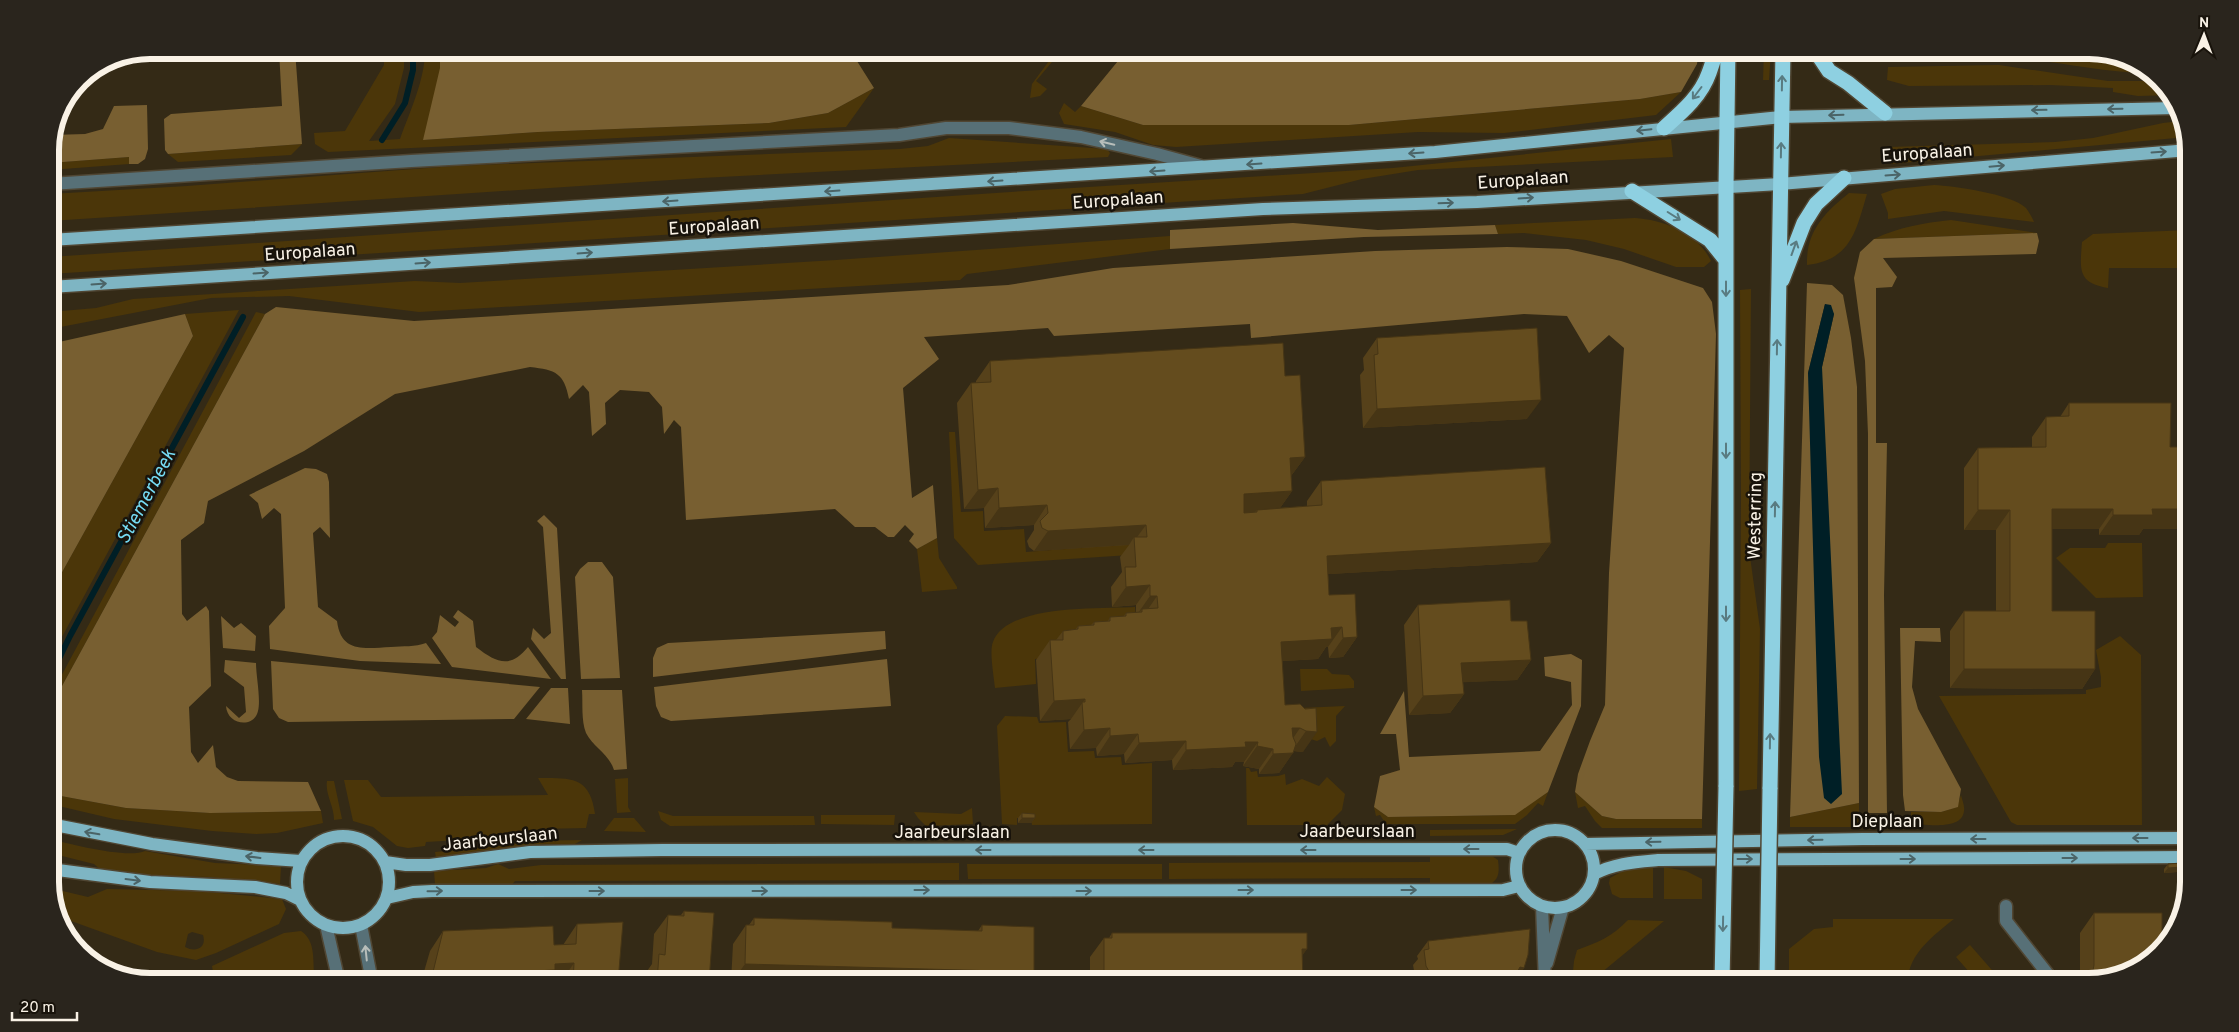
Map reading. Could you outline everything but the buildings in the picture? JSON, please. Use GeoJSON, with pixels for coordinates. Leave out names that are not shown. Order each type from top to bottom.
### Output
{"type":"FeatureCollection","features":[{"type":"Feature","properties":{"kind":"highway"},"geometry":{"type":"LineString","coordinates":[[1664,128],[1699,92],[1709,74],[1714,59]]}},
{"type":"Feature","properties":{"kind":"highway","name":"Westerring"},"geometry":{"type":"LineString","coordinates":[[1722,973],[1726,788],[1726,187],[1728,59]]}},
{"type":"Feature","properties":{"kind":"highway","name":"Westerring"},"geometry":{"type":"LineString","coordinates":[[1767,973],[1777,294],[1783,59]]}},
{"type":"Feature","properties":{"kind":"highway"},"geometry":{"type":"LineString","coordinates":[[1821,59],[1829,71],[1848,83],[1885,113]]}},
{"type":"Feature","properties":{"kind":"highway"},"geometry":{"type":"LineString","coordinates":[[1777,294],[1804,223],[1816,204],[1844,178]]}},
{"type":"Feature","properties":{"kind":"highway"},"geometry":{"type":"LineString","coordinates":[[1632,191],[1710,240],[1726,260]]}},
{"type":"Feature","properties":{"kind":"main road","name":"Europalaan"},"geometry":{"type":"LineString","coordinates":[[59,239],[1435,152],[1781,117],[1885,113],[2170,108]]}},
{"type":"Feature","properties":{"kind":"main road","name":"Europalaan"},"geometry":{"type":"LineString","coordinates":[[59,286],[1263,209],[1477,202],[1632,191],[1780,184],[2180,151]]}},
{"type":"Feature","properties":{"kind":"main road"},"geometry":{"type":"LineString","coordinates":[[59,826],[152,844],[257,858],[301,861]]}},
{"type":"Feature","properties":{"kind":"main road"},"geometry":{"type":"LineString","coordinates":[[1556,830],[1566,831],[1577,836],[1585,844],[1591,853],[1594,874],[1591,886],[1584,896],[1563,908],[1542,906],[1527,897],[1519,886],[1516,875],[1519,853],[1529,840],[1544,831],[1556,830]]}},
{"type":"Feature","properties":{"kind":"main road"},"geometry":{"type":"LineString","coordinates":[[349,836],[370,844],[385,862],[389,874],[387,898],[372,918],[361,925],[350,928],[338,928],[326,925],[313,918],[300,900],[297,874],[301,861],[316,844],[326,839],[349,836]]}},
{"type":"Feature","properties":{"kind":"main road","name":"Dieplaan"},"geometry":{"type":"LineString","coordinates":[[1585,844],[1863,839],[2180,838]]}},
{"type":"Feature","properties":{"kind":"main road","name":"Jaarbeurslaan"},"geometry":{"type":"LineString","coordinates":[[385,862],[406,865],[430,865],[530,852],[652,850],[1507,849],[1519,853]]}},
{"type":"Feature","properties":{"kind":"main road","name":"Dieplaan"},"geometry":{"type":"LineString","coordinates":[[1594,874],[1607,867],[1627,862],[1658,860],[2180,857]]}},
{"type":"Feature","properties":{"kind":"main road"},"geometry":{"type":"LineString","coordinates":[[59,870],[150,882],[255,887],[286,893],[300,900]]}},
{"type":"Feature","properties":{"kind":"main road"},"geometry":{"type":"LineString","coordinates":[[387,898],[413,892],[432,891],[1502,890],[1519,886]]}},
{"type":"Feature","properties":{"kind":"street","name":"Europalaan"},"geometry":{"type":"LineString","coordinates":[[59,183],[412,161],[890,136],[946,128],[1009,128],[1041,134],[1081,137],[1157,154],[1206,168]]}},
{"type":"Feature","properties":{"kind":"street"},"geometry":{"type":"LineString","coordinates":[[1542,906],[1541,919],[1545,973]]}},
{"type":"Feature","properties":{"kind":"street"},"geometry":{"type":"LineString","coordinates":[[2006,906],[2006,921],[2047,973]]}},
{"type":"Feature","properties":{"kind":"street"},"geometry":{"type":"LineString","coordinates":[[1545,968],[1563,908]]}},
{"type":"Feature","properties":{"kind":"street"},"geometry":{"type":"LineString","coordinates":[[326,925],[337,973]]}},
{"type":"Feature","properties":{"kind":"street"},"geometry":{"type":"LineString","coordinates":[[361,925],[370,973]]}},
{"type":"Feature","properties":{"kind":"shaded area"},"geometry":{"type":"Polygon","coordinates":[[[279,59],[296,59],[302,144],[168,154],[165,150],[164,119],[171,114],[282,106],[279,59]]]}},
{"type":"Feature","properties":{"kind":"shaded area"},"geometry":{"type":"Polygon","coordinates":[[[384,59],[404,59],[404,68],[395,104],[369,141],[400,139],[420,84],[424,59],[464,59],[423,140],[538,132],[769,123],[828,113],[874,88],[846,127],[328,152],[315,144],[314,133],[345,131],[384,65],[384,59]]]}},
{"type":"Feature","properties":{"kind":"shaded area"},"geometry":{"type":"Polygon","coordinates":[[[440,59],[856,59],[874,88],[828,113],[769,123],[538,132],[423,140],[440,68],[440,59]]]}},
{"type":"Feature","properties":{"kind":"shaded area"},"geometry":{"type":"Polygon","coordinates":[[[1050,59],[1054,59],[1036,81],[1047,89],[1040,96],[1030,98],[1032,84],[1050,59]]]}},
{"type":"Feature","properties":{"kind":"shaded area"},"geometry":{"type":"Polygon","coordinates":[[[1120,59],[1698,59],[1697,64],[1681,92],[1640,99],[1349,125],[1143,125],[1081,106],[1120,59]]]}},
{"type":"Feature","properties":{"kind":"shaded area"},"geometry":{"type":"Polygon","coordinates":[[[1764,59],[1770,59],[1769,80],[1763,80],[1764,59]]]}},
{"type":"Feature","properties":{"kind":"shaded area"},"geometry":{"type":"Polygon","coordinates":[[[2028,59],[2101,60],[2124,66],[2137,72],[2109,70],[2028,59]]]}},
{"type":"Feature","properties":{"kind":"shaded area"},"geometry":{"type":"Polygon","coordinates":[[[1999,65],[2108,81],[2147,81],[2161,95],[2138,96],[2113,92],[2113,88],[2050,85],[1909,86],[1887,80],[1888,67],[1999,65]]]}},
{"type":"Feature","properties":{"kind":"shaded area"},"geometry":{"type":"Polygon","coordinates":[[[1681,92],[1656,115],[1504,133],[1418,132],[1176,147],[1153,145],[1115,132],[1064,124],[1059,113],[1064,103],[1075,112],[1081,106],[1143,125],[1349,125],[1640,99],[1681,92]]]}},
{"type":"Feature","properties":{"kind":"shaded area"},"geometry":{"type":"Polygon","coordinates":[[[147,105],[148,149],[145,159],[138,164],[129,164],[129,157],[59,162],[61,135],[85,134],[103,129],[114,106],[147,105]]]}},
{"type":"Feature","properties":{"kind":"shaded area"},"geometry":{"type":"Polygon","coordinates":[[[2175,122],[2179,138],[1891,164],[1888,147],[2055,142],[2093,138],[2175,122]]]}},
{"type":"Feature","properties":{"kind":"shaded area"},"geometry":{"type":"Polygon","coordinates":[[[949,138],[1107,149],[1110,153],[1108,157],[701,178],[59,220],[59,193],[454,166],[900,149],[928,146],[949,138]]]}},
{"type":"Feature","properties":{"kind":"shaded area"},"geometry":{"type":"Polygon","coordinates":[[[1671,139],[1673,157],[1418,170],[1362,179],[1303,194],[59,273],[59,256],[1393,168],[1671,139]]]}},
{"type":"Feature","properties":{"kind":"shaded area"},"geometry":{"type":"Polygon","coordinates":[[[302,144],[291,155],[178,162],[168,154],[302,144]]]}},
{"type":"Feature","properties":{"kind":"shaded area"},"geometry":{"type":"Polygon","coordinates":[[[129,157],[129,164],[59,169],[59,162],[129,157]]]}},
{"type":"Feature","properties":{"kind":"shaded area"},"geometry":{"type":"Polygon","coordinates":[[[1934,185],[1968,189],[2009,199],[2026,208],[2034,222],[1944,211],[1888,219],[1888,213],[1881,194],[1895,189],[1934,185]]]}},
{"type":"Feature","properties":{"kind":"shaded area"},"geometry":{"type":"Polygon","coordinates":[[[1849,193],[1867,194],[1855,231],[1849,242],[1833,257],[1822,262],[1807,265],[1807,253],[1818,224],[1849,193]]]}},
{"type":"Feature","properties":{"kind":"shaded area"},"geometry":{"type":"Polygon","coordinates":[[[1635,218],[1668,225],[1679,230],[1698,243],[1711,261],[1704,267],[1676,267],[1624,249],[1586,240],[1524,233],[1498,234],[1495,225],[1635,218]]]}},
{"type":"Feature","properties":{"kind":"shaded area"},"geometry":{"type":"Polygon","coordinates":[[[1951,220],[2037,233],[1874,239],[1911,226],[1951,220]]]}},
{"type":"Feature","properties":{"kind":"shaded area"},"geometry":{"type":"Polygon","coordinates":[[[1293,223],[1378,230],[1495,225],[1498,234],[1364,237],[1170,249],[1170,230],[1293,223]]]}},
{"type":"Feature","properties":{"kind":"shaded area"},"geometry":{"type":"Polygon","coordinates":[[[2180,230],[2180,268],[2109,268],[2108,288],[2098,286],[2086,278],[2081,267],[2082,242],[2093,234],[2180,230]]]}},
{"type":"Feature","properties":{"kind":"shaded area"},"geometry":{"type":"Polygon","coordinates":[[[2037,233],[2039,241],[2036,254],[1883,258],[1897,277],[1892,287],[1876,288],[1876,443],[1887,443],[1884,595],[1887,813],[1868,813],[1868,434],[1865,361],[1854,278],[1860,252],[1874,239],[2037,233]]]}},
{"type":"Feature","properties":{"kind":"shaded area"},"geometry":{"type":"Polygon","coordinates":[[[1170,236],[1170,249],[967,274],[960,280],[419,312],[289,296],[211,298],[59,327],[59,311],[96,308],[133,299],[415,281],[460,283],[836,260],[1170,236]]]}},
{"type":"Feature","properties":{"kind":"shaded area"},"geometry":{"type":"Polygon","coordinates":[[[1507,247],[1568,249],[1621,261],[1703,288],[1712,302],[1716,334],[1702,819],[1616,819],[1602,816],[1575,792],[1578,774],[1605,705],[1609,573],[1624,348],[1609,335],[1589,353],[1567,316],[1524,314],[1251,338],[1250,324],[1054,336],[1048,328],[924,337],[939,359],[903,388],[912,498],[933,485],[937,538],[917,549],[909,541],[914,534],[905,525],[894,537],[888,537],[875,527],[855,527],[835,509],[686,520],[681,427],[674,420],[664,434],[662,407],[649,392],[620,390],[605,403],[606,424],[592,436],[589,392],[583,385],[569,399],[561,378],[557,374],[546,370],[530,367],[395,394],[304,451],[208,501],[204,523],[181,540],[182,614],[187,621],[206,606],[209,611],[211,686],[189,707],[191,752],[198,763],[213,745],[216,767],[227,777],[238,781],[308,782],[321,811],[210,813],[126,808],[59,796],[59,692],[265,314],[276,307],[414,321],[1008,285],[1113,268],[1375,251],[1507,247]]]}},
{"type":"Feature","properties":{"kind":"shaded area"},"geometry":{"type":"Polygon","coordinates":[[[1807,283],[1832,285],[1843,295],[1857,387],[1859,803],[1790,817],[1807,283]],[[1825,304],[1808,373],[1822,367],[1834,314],[1825,304]]]}},
{"type":"Feature","properties":{"kind":"shaded area"},"geometry":{"type":"Polygon","coordinates":[[[1751,289],[1749,549],[1760,629],[1757,789],[1739,791],[1740,290],[1751,289]]]}},
{"type":"Feature","properties":{"kind":"shaded area"},"geometry":{"type":"Polygon","coordinates":[[[239,310],[59,642],[59,578],[193,336],[185,314],[239,310]]]}},
{"type":"Feature","properties":{"kind":"shaded area"},"geometry":{"type":"Polygon","coordinates":[[[256,312],[265,314],[59,692],[59,680],[256,312]]]}},
{"type":"Feature","properties":{"kind":"shaded area"},"geometry":{"type":"Polygon","coordinates":[[[185,314],[193,336],[59,578],[59,342],[185,314]]]}},
{"type":"Feature","properties":{"kind":"shaded area"},"geometry":{"type":"Polygon","coordinates":[[[949,432],[955,432],[961,512],[983,511],[984,531],[1024,529],[1026,552],[1130,544],[1130,555],[978,565],[954,538],[949,432]]]}},
{"type":"Feature","properties":{"kind":"shaded area"},"geometry":{"type":"Polygon","coordinates":[[[305,468],[316,469],[327,474],[329,482],[330,538],[320,527],[313,533],[318,607],[337,621],[339,632],[349,644],[356,647],[373,648],[413,646],[426,643],[441,664],[360,661],[270,649],[269,626],[285,608],[281,514],[274,508],[262,519],[258,503],[249,495],[305,468]]]}},
{"type":"Feature","properties":{"kind":"shaded area"},"geometry":{"type":"Polygon","coordinates":[[[544,515],[557,528],[566,679],[561,679],[531,639],[533,628],[544,639],[551,633],[543,527],[537,521],[544,515]]]}},
{"type":"Feature","properties":{"kind":"shaded area"},"geometry":{"type":"Polygon","coordinates":[[[937,538],[939,558],[957,589],[922,592],[917,549],[937,538]]]}},
{"type":"Feature","properties":{"kind":"shaded area"},"geometry":{"type":"Polygon","coordinates":[[[2108,543],[2142,543],[2143,597],[2096,598],[2056,558],[2070,548],[2105,548],[2108,543]]]}},
{"type":"Feature","properties":{"kind":"shaded area"},"geometry":{"type":"Polygon","coordinates":[[[588,562],[602,562],[613,577],[620,678],[581,679],[575,577],[588,562]]]}},
{"type":"Feature","properties":{"kind":"shaded area"},"geometry":{"type":"Polygon","coordinates":[[[1135,607],[1136,618],[1047,658],[1035,659],[1036,684],[995,688],[992,658],[993,642],[1001,630],[1016,621],[1056,611],[1135,607]]]}},
{"type":"Feature","properties":{"kind":"shaded area"},"geometry":{"type":"Polygon","coordinates":[[[458,610],[473,621],[476,647],[497,660],[509,661],[515,659],[528,647],[551,679],[452,667],[432,638],[437,632],[440,615],[455,627],[459,622],[453,617],[458,610]]]}},
{"type":"Feature","properties":{"kind":"shaded area"},"geometry":{"type":"Polygon","coordinates":[[[221,616],[234,628],[241,623],[256,636],[255,651],[223,648],[221,616]]]}},
{"type":"Feature","properties":{"kind":"shaded area"},"geometry":{"type":"Polygon","coordinates":[[[1900,628],[1940,628],[1941,642],[1915,641],[1912,687],[1918,709],[1961,789],[1958,807],[1941,812],[1905,811],[1903,795],[1900,628]]]}},
{"type":"Feature","properties":{"kind":"shaded area"},"geometry":{"type":"Polygon","coordinates":[[[885,631],[886,649],[653,677],[653,658],[657,648],[668,643],[885,631]]]}},
{"type":"Feature","properties":{"kind":"shaded area"},"geometry":{"type":"Polygon","coordinates":[[[2120,636],[2141,655],[2142,825],[2017,825],[2011,822],[1939,696],[2086,694],[2086,690],[2101,687],[2096,650],[2120,636]]]}},
{"type":"Feature","properties":{"kind":"shaded area"},"geometry":{"type":"Polygon","coordinates":[[[1571,654],[1582,660],[1581,706],[1548,792],[1515,815],[1388,817],[1374,807],[1380,776],[1400,770],[1396,734],[1380,734],[1404,691],[1409,757],[1540,751],[1572,705],[1571,682],[1545,676],[1544,657],[1571,654]]]}},
{"type":"Feature","properties":{"kind":"shaded area"},"geometry":{"type":"Polygon","coordinates":[[[887,659],[891,706],[671,721],[661,717],[656,706],[654,687],[887,659]]]}},
{"type":"Feature","properties":{"kind":"shaded area"},"geometry":{"type":"Polygon","coordinates":[[[225,660],[256,663],[259,706],[256,717],[246,722],[236,721],[227,712],[226,706],[239,718],[246,712],[244,687],[224,672],[225,660]]]}},
{"type":"Feature","properties":{"kind":"shaded area"},"geometry":{"type":"Polygon","coordinates":[[[271,661],[540,687],[514,719],[288,722],[279,718],[273,709],[271,661]]]}},
{"type":"Feature","properties":{"kind":"shaded area"},"geometry":{"type":"Polygon","coordinates":[[[1300,669],[1327,669],[1332,674],[1349,675],[1354,681],[1354,688],[1301,691],[1300,669]]]}},
{"type":"Feature","properties":{"kind":"shaded area"},"geometry":{"type":"Polygon","coordinates":[[[551,688],[568,688],[570,724],[526,719],[551,688]]]}},
{"type":"Feature","properties":{"kind":"shaded area"},"geometry":{"type":"Polygon","coordinates":[[[582,690],[622,690],[627,769],[614,770],[612,764],[586,733],[584,728],[582,690]]]}},
{"type":"Feature","properties":{"kind":"shaded area"},"geometry":{"type":"Polygon","coordinates":[[[1345,706],[1336,716],[1336,741],[1330,747],[1325,737],[1317,741],[1304,737],[1301,708],[1345,706]]]}},
{"type":"Feature","properties":{"kind":"shaded area"},"geometry":{"type":"Polygon","coordinates":[[[1005,716],[1037,717],[1039,723],[1066,722],[1068,752],[1094,751],[1095,758],[1121,757],[1122,765],[1152,763],[1152,824],[1032,825],[1031,818],[1017,818],[1017,825],[1002,824],[997,726],[1005,716]]]}},
{"type":"Feature","properties":{"kind":"shaded area"},"geometry":{"type":"Polygon","coordinates":[[[1246,768],[1249,768],[1251,772],[1257,771],[1258,777],[1285,774],[1286,785],[1302,779],[1319,786],[1327,777],[1345,794],[1342,810],[1327,825],[1247,825],[1246,768]]]}},
{"type":"Feature","properties":{"kind":"shaded area"},"geometry":{"type":"Polygon","coordinates":[[[538,778],[569,779],[577,782],[589,792],[595,814],[589,814],[586,828],[540,829],[476,839],[426,842],[425,846],[408,848],[397,846],[373,827],[353,821],[344,780],[368,780],[381,797],[548,795],[538,778]]]}},
{"type":"Feature","properties":{"kind":"shaded area"},"geometry":{"type":"Polygon","coordinates":[[[628,778],[628,807],[631,812],[617,813],[615,779],[628,778]]]}},
{"type":"Feature","properties":{"kind":"shaded area"},"geometry":{"type":"Polygon","coordinates":[[[327,781],[334,781],[342,819],[334,820],[327,791],[327,781]]]}},
{"type":"Feature","properties":{"kind":"shaded area"},"geometry":{"type":"Polygon","coordinates":[[[1548,792],[1543,806],[1538,803],[1515,824],[1386,824],[1380,815],[1376,816],[1374,807],[1388,817],[1514,815],[1548,792]]]}},
{"type":"Feature","properties":{"kind":"shaded area"},"geometry":{"type":"Polygon","coordinates":[[[1575,792],[1602,816],[1616,819],[1702,819],[1702,828],[1602,828],[1585,806],[1578,808],[1575,792]]]}},
{"type":"Feature","properties":{"kind":"shaded area"},"geometry":{"type":"Polygon","coordinates":[[[1961,795],[1964,811],[1962,817],[1957,821],[1942,825],[1911,824],[1911,812],[1941,812],[1957,807],[1961,795]]]}},
{"type":"Feature","properties":{"kind":"shaded area"},"geometry":{"type":"Polygon","coordinates":[[[59,796],[126,808],[210,813],[321,811],[323,823],[277,833],[256,834],[212,831],[114,819],[59,806],[59,796]]]}},
{"type":"Feature","properties":{"kind":"shaded area"},"geometry":{"type":"Polygon","coordinates":[[[1859,803],[1859,827],[1790,827],[1790,817],[1859,803]]]}},
{"type":"Feature","properties":{"kind":"shaded area"},"geometry":{"type":"Polygon","coordinates":[[[972,808],[973,824],[926,826],[914,812],[961,814],[972,808]]]}},
{"type":"Feature","properties":{"kind":"shaded area"},"geometry":{"type":"Polygon","coordinates":[[[658,811],[673,816],[814,816],[815,825],[670,826],[661,820],[658,811]]]}},
{"type":"Feature","properties":{"kind":"shaded area"},"geometry":{"type":"Polygon","coordinates":[[[821,815],[895,815],[894,825],[821,824],[821,815]]]}},
{"type":"Feature","properties":{"kind":"shaded area"},"geometry":{"type":"Polygon","coordinates":[[[614,818],[634,818],[646,832],[604,831],[614,818]]]}},
{"type":"Feature","properties":{"kind":"shaded area"},"geometry":{"type":"Polygon","coordinates":[[[1517,829],[1503,835],[1430,836],[1430,830],[1517,829]]]}},
{"type":"Feature","properties":{"kind":"shaded area"},"geometry":{"type":"Polygon","coordinates":[[[582,840],[575,844],[531,845],[436,858],[435,852],[489,847],[526,841],[582,840]]]}},
{"type":"Feature","properties":{"kind":"shaded area"},"geometry":{"type":"Polygon","coordinates":[[[59,841],[113,852],[137,853],[145,851],[215,863],[281,866],[280,884],[208,877],[135,875],[102,871],[94,864],[59,855],[59,841]]]}},
{"type":"Feature","properties":{"kind":"shaded area"},"geometry":{"type":"Polygon","coordinates":[[[1430,856],[1492,856],[1498,860],[1498,876],[1492,883],[1430,885],[1430,878],[1169,879],[1169,863],[1430,862],[1430,856]]]}},
{"type":"Feature","properties":{"kind":"shaded area"},"geometry":{"type":"Polygon","coordinates":[[[959,863],[959,880],[515,881],[511,886],[435,884],[434,871],[486,868],[498,864],[509,869],[541,865],[959,863]]]}},
{"type":"Feature","properties":{"kind":"shaded area"},"geometry":{"type":"Polygon","coordinates":[[[967,864],[1162,864],[1162,879],[968,879],[967,864]]]}},
{"type":"Feature","properties":{"kind":"shaded area"},"geometry":{"type":"Polygon","coordinates":[[[1653,866],[1653,898],[1620,898],[1612,894],[1609,883],[1610,878],[1630,867],[1653,866]]]}},
{"type":"Feature","properties":{"kind":"shaded area"},"geometry":{"type":"Polygon","coordinates":[[[1664,867],[1686,871],[1702,879],[1702,899],[1664,899],[1664,867]]]}},
{"type":"Feature","properties":{"kind":"shaded area"},"geometry":{"type":"Polygon","coordinates":[[[107,889],[199,891],[282,899],[286,909],[279,924],[216,953],[196,960],[157,952],[67,920],[59,890],[88,897],[107,889]],[[192,932],[188,934],[185,947],[189,949],[200,948],[204,939],[203,935],[192,932]]]}},
{"type":"Feature","properties":{"kind":"shaded area"},"geometry":{"type":"Polygon","coordinates":[[[1833,919],[1954,919],[1931,938],[1917,954],[1909,973],[1775,973],[1789,970],[1789,949],[1814,929],[1833,927],[1833,919]]]}},
{"type":"Feature","properties":{"kind":"shaded area"},"geometry":{"type":"Polygon","coordinates":[[[1628,920],[1664,921],[1601,973],[1573,973],[1577,950],[1591,945],[1617,930],[1628,920]]]}},
{"type":"Feature","properties":{"kind":"shaded area"},"geometry":{"type":"Polygon","coordinates":[[[301,931],[309,939],[314,973],[213,972],[212,966],[284,933],[301,931]]]}},
{"type":"Feature","properties":{"kind":"shaded area"},"geometry":{"type":"Polygon","coordinates":[[[1970,945],[1994,973],[1970,973],[1956,957],[1970,945]]]}},
{"type":"Feature","properties":{"kind":"water"},"geometry":{"type":"Polygon","coordinates":[[[1825,304],[1831,305],[1834,314],[1822,367],[1842,794],[1831,804],[1824,798],[1819,757],[1808,373],[1825,304]]]}},
{"type":"Feature","properties":{"kind":"waterway","name":"Stiemerbeek"},"geometry":{"type":"LineString","coordinates":[[382,140],[405,103],[413,70],[413,59]]}},
{"type":"Feature","properties":{"kind":"waterway","name":"Stiemerbeek"},"geometry":{"type":"LineString","coordinates":[[59,659],[243,317]]}}]}
